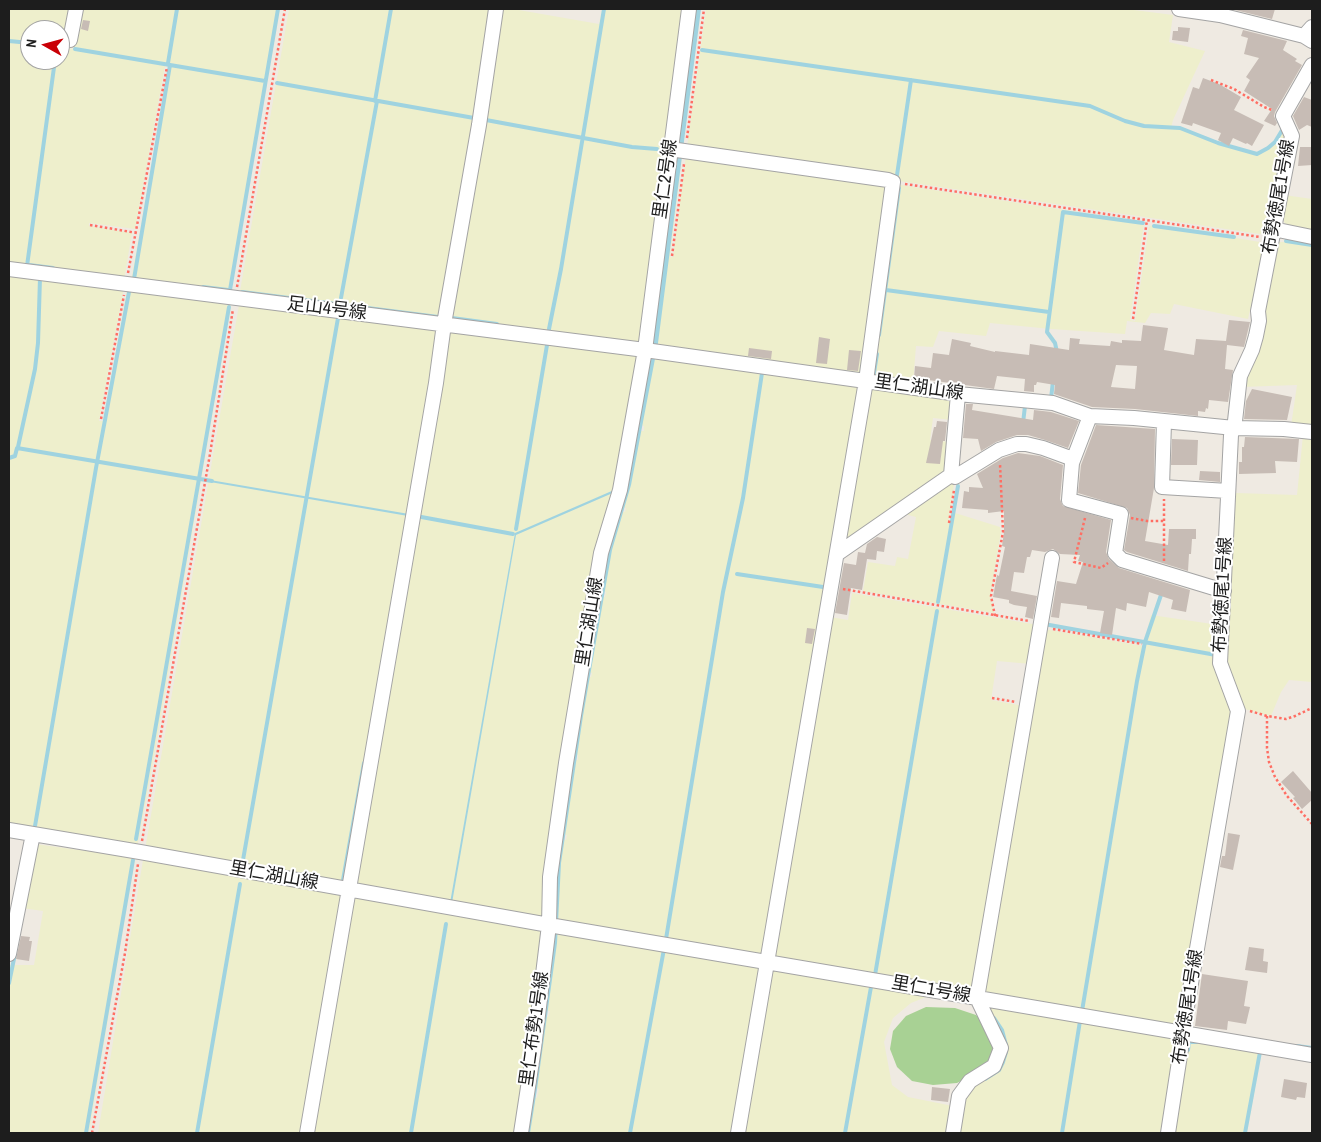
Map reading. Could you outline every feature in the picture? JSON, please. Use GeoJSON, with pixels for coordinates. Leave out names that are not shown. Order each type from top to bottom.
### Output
{"type":"FeatureCollection","features":[{"type":"Feature","properties":{"kind":"street"},"geometry":{"type":"LineString","coordinates":[[70,40],[76,9]]}},
{"type":"Feature","properties":{"kind":"street"},"geometry":{"type":"LineString","coordinates":[[308,1133],[348,889],[436,383],[444,324],[479,125],[496,9]]}},
{"type":"Feature","properties":{"kind":"street","name":"里仁2号線"},"geometry":{"type":"LineString","coordinates":[[645,350],[689,9]]}},
{"type":"Feature","properties":{"kind":"street"},"geometry":{"type":"LineString","coordinates":[[1179,9],[1220,15],[1309,35]]}},
{"type":"Feature","properties":{"kind":"street","name":"布勢徳尾1号線"},"geometry":{"type":"LineString","coordinates":[[1168,1133],[1184,1024],[1237,709],[1220,663],[1230,435],[1234,428],[1240,376],[1256,336],[1259,321],[1258,311],[1292,136],[1283,116],[1312,65]]}},
{"type":"Feature","properties":{"kind":"street"},"geometry":{"type":"LineString","coordinates":[[670,149],[894,182],[866,381],[738,1133]]}},
{"type":"Feature","properties":{"kind":"street"},"geometry":{"type":"LineString","coordinates":[[1272,234],[1312,237]]}},
{"type":"Feature","properties":{"kind":"street","name":"足山4号線"},"geometry":{"type":"LineString","coordinates":[[9,269],[645,350]]}},
{"type":"Feature","properties":{"kind":"street","name":"里仁湖山線"},"geometry":{"type":"LineString","coordinates":[[9,830],[549,925],[550,877],[566,763],[601,553],[620,490],[645,350],[958,394],[1053,403],[1090,416],[1234,428],[1284,429],[1312,432]]}},
{"type":"Feature","properties":{"kind":"street"},"geometry":{"type":"LineString","coordinates":[[953,476],[958,394]]}},
{"type":"Feature","properties":{"kind":"street"},"geometry":{"type":"LineString","coordinates":[[1090,416],[1073,458],[1069,500],[1121,514],[1114,553],[1122,560],[1224,591]]}},
{"type":"Feature","properties":{"kind":"street"},"geometry":{"type":"LineString","coordinates":[[1164,422],[1162,487],[1228,491]]}},
{"type":"Feature","properties":{"kind":"street"},"geometry":{"type":"LineString","coordinates":[[837,554],[953,476],[999,450],[1026,444],[1073,458]]}},
{"type":"Feature","properties":{"kind":"street"},"geometry":{"type":"LineString","coordinates":[[953,1133],[958,1096],[970,1082],[994,1066],[1001,1048],[977,998],[1052,558]]}},
{"type":"Feature","properties":{"kind":"street"},"geometry":{"type":"LineString","coordinates":[[9,954],[33,834]]}},
{"type":"Feature","properties":{"kind":"street","name":"里仁1号線"},"geometry":{"type":"LineString","coordinates":[[549,925],[1312,1055]]}},
{"type":"Feature","properties":{"kind":"street","name":"里仁布勢1号線"},"geometry":{"type":"LineString","coordinates":[[520,1133],[534,1048],[549,925]]}},
{"type":"Feature","properties":{"kind":"path"},"geometry":{"type":"LineString","coordinates":[[92,1133],[125,953],[140,852],[210,454],[285,9]]}},
{"type":"Feature","properties":{"kind":"path"},"geometry":{"type":"LineString","coordinates":[[672,256],[704,9]]}},
{"type":"Feature","properties":{"kind":"path"},"geometry":{"type":"LineString","coordinates":[[101,419],[167,67]]}},
{"type":"Feature","properties":{"kind":"path"},"geometry":{"type":"LineString","coordinates":[[1211,80],[1234,89],[1264,108],[1284,115]]}},
{"type":"Feature","properties":{"kind":"path"},"geometry":{"type":"LineString","coordinates":[[894,182],[1147,220],[1272,234]]}},
{"type":"Feature","properties":{"kind":"path"},"geometry":{"type":"LineString","coordinates":[[1133,319],[1147,220]]}},
{"type":"Feature","properties":{"kind":"path"},"geometry":{"type":"LineString","coordinates":[[90,225],[136,233]]}},
{"type":"Feature","properties":{"kind":"path"},"geometry":{"type":"LineString","coordinates":[[995,616],[991,596],[1002,532],[999,450]]}},
{"type":"Feature","properties":{"kind":"path"},"geometry":{"type":"LineString","coordinates":[[949,523],[953,476]]}},
{"type":"Feature","properties":{"kind":"path"},"geometry":{"type":"LineString","coordinates":[[1163,572],[1164,487]]}},
{"type":"Feature","properties":{"kind":"path"},"geometry":{"type":"LineString","coordinates":[[1089,505],[1074,562],[1101,568],[1117,555]]}},
{"type":"Feature","properties":{"kind":"path"},"geometry":{"type":"LineString","coordinates":[[1120,516],[1147,521],[1165,521]]}},
{"type":"Feature","properties":{"kind":"path"},"geometry":{"type":"LineString","coordinates":[[831,587],[1037,622],[1040,626],[1142,644]]}},
{"type":"Feature","properties":{"kind":"path"},"geometry":{"type":"LineString","coordinates":[[992,698],[1027,704]]}},
{"type":"Feature","properties":{"kind":"path"},"geometry":{"type":"LineString","coordinates":[[1237,709],[1286,719],[1312,708]]}},
{"type":"Feature","properties":{"kind":"path"},"geometry":{"type":"LineString","coordinates":[[1267,716],[1267,748],[1269,762],[1275,777],[1287,796],[1312,824]]}},
{"type":"Feature","properties":{"kind":"green space"},"geometry":{"type":"Polygon","coordinates":[[[9,9],[72,9],[70,20],[20,20],[20,70],[70,70],[70,48],[73,49],[80,9],[280,9],[231,290],[228,293],[131,281],[169,67],[165,66],[135,229],[89,223],[89,226],[132,233],[124,280],[9,266],[9,9]]]}},
{"type":"Feature","properties":{"kind":"green space"},"geometry":{"type":"Polygon","coordinates":[[[289,9],[492,9],[481,86],[438,318],[240,291],[289,9]]]}},
{"type":"Feature","properties":{"kind":"green space"},"geometry":{"type":"Polygon","coordinates":[[[501,9],[513,9],[599,24],[602,9],[685,9],[642,345],[449,320],[501,9]]]}},
{"type":"Feature","properties":{"kind":"green space"},"geometry":{"type":"Polygon","coordinates":[[[706,9],[1126,9],[1173,15],[1169,42],[1205,51],[1171,128],[1180,128],[1216,143],[1257,155],[1269,149],[1276,142],[1284,128],[1286,137],[1284,138],[1283,154],[1267,235],[899,181],[687,147],[706,9]]]}},
{"type":"Feature","properties":{"kind":"green space"},"geometry":{"type":"Polygon","coordinates":[[[674,155],[682,155],[670,257],[673,257],[686,155],[887,184],[862,375],[653,345],[674,155]]]}},
{"type":"Feature","properties":{"kind":"green space"},"geometry":{"type":"Polygon","coordinates":[[[901,185],[1144,222],[1130,320],[1135,321],[1150,226],[1154,224],[1236,236],[1236,238],[1266,243],[1248,319],[1174,304],[1170,314],[1151,313],[1145,323],[1127,321],[1125,334],[990,323],[986,336],[939,331],[933,347],[916,346],[913,383],[875,378],[872,374],[897,188],[901,185]]]}},
{"type":"Feature","properties":{"kind":"green space"},"geometry":{"type":"Polygon","coordinates":[[[1284,195],[1312,199],[1312,233],[1287,225],[1284,222],[1284,195]]]}},
{"type":"Feature","properties":{"kind":"green space"},"geometry":{"type":"Polygon","coordinates":[[[1286,239],[1312,244],[1312,427],[1291,426],[1297,385],[1241,387],[1279,242],[1285,242],[1286,239]]]}},
{"type":"Feature","properties":{"kind":"green space"},"geometry":{"type":"Polygon","coordinates":[[[9,274],[124,287],[99,421],[103,421],[127,290],[228,302],[231,306],[155,751],[138,843],[134,848],[9,826],[9,274]]]}},
{"type":"Feature","properties":{"kind":"green space"},"geometry":{"type":"Polygon","coordinates":[[[239,305],[438,328],[440,332],[345,880],[342,884],[148,850],[146,844],[239,305]]]}},
{"type":"Feature","properties":{"kind":"green space"},"geometry":{"type":"Polygon","coordinates":[[[453,330],[635,353],[639,360],[544,914],[539,918],[357,887],[353,881],[449,333],[453,330]]]}},
{"type":"Feature","properties":{"kind":"green space"},"geometry":{"type":"Polygon","coordinates":[[[651,356],[859,384],[762,957],[561,922],[561,919],[553,917],[559,839],[566,840],[567,835],[560,834],[571,760],[578,760],[578,755],[572,753],[584,677],[591,677],[592,673],[585,671],[599,596],[605,597],[606,592],[599,590],[618,511],[625,512],[626,508],[619,506],[635,431],[644,431],[644,426],[636,423],[647,359],[651,356]]]}},
{"type":"Feature","properties":{"kind":"green space"},"geometry":{"type":"Polygon","coordinates":[[[871,385],[951,396],[952,420],[933,418],[930,440],[950,442],[947,474],[850,543],[844,539],[871,385]]]}},
{"type":"Feature","properties":{"kind":"green space"},"geometry":{"type":"Polygon","coordinates":[[[1303,435],[1312,436],[1312,682],[1289,680],[1281,692],[1271,716],[1241,708],[1239,692],[1229,671],[1226,650],[1236,493],[1297,495],[1303,435]]]}},
{"type":"Feature","properties":{"kind":"green space"},"geometry":{"type":"Polygon","coordinates":[[[946,481],[954,484],[948,523],[950,523],[952,512],[1000,527],[1001,532],[990,597],[994,613],[863,591],[868,562],[895,566],[897,557],[908,559],[916,517],[901,513],[946,481]]]}},
{"type":"Feature","properties":{"kind":"green space"},"geometry":{"type":"Polygon","coordinates":[[[852,593],[1038,625],[1031,664],[997,661],[991,700],[1024,706],[975,990],[971,994],[776,960],[772,955],[830,617],[848,620],[852,593]]]}},
{"type":"Feature","properties":{"kind":"green space"},"geometry":{"type":"Polygon","coordinates":[[[1151,615],[1219,625],[1232,714],[1180,1023],[1175,1029],[984,996],[1044,629],[1143,646],[1151,615]]]}},
{"type":"Feature","properties":{"kind":"green space"},"geometry":{"type":"Polygon","coordinates":[[[35,844],[135,859],[89,1133],[9,1133],[9,967],[10,965],[34,965],[43,911],[22,908],[35,844]]]}},
{"type":"Feature","properties":{"kind":"green space"},"geometry":{"type":"Polygon","coordinates":[[[146,858],[343,895],[303,1133],[98,1133],[143,860],[146,858]]]}},
{"type":"Feature","properties":{"kind":"green space"},"geometry":{"type":"Polygon","coordinates":[[[354,898],[449,914],[538,926],[544,934],[517,1133],[312,1133],[354,898]]]}},
{"type":"Feature","properties":{"kind":"green space"},"geometry":{"type":"Polygon","coordinates":[[[560,930],[761,964],[734,1133],[524,1133],[530,1097],[537,1098],[539,1089],[532,1087],[542,1016],[548,1017],[550,1011],[542,1010],[552,933],[560,930]]]}},
{"type":"Feature","properties":{"kind":"green space"},"geometry":{"type":"Polygon","coordinates":[[[770,969],[931,995],[911,1003],[893,1018],[884,1042],[892,1085],[908,1097],[953,1106],[949,1133],[741,1133],[770,969]]]}},
{"type":"Feature","properties":{"kind":"green space"},"geometry":{"type":"Polygon","coordinates":[[[983,1004],[1175,1035],[1180,1041],[1165,1133],[957,1133],[963,1098],[970,1086],[1002,1060],[983,1004]]]}},
{"type":"Feature","properties":{"kind":"green space"},"geometry":{"type":"Polygon","coordinates":[[[926,1007],[955,1008],[976,1015],[987,1027],[994,1045],[990,1059],[969,1077],[957,1083],[933,1085],[912,1081],[897,1067],[890,1049],[893,1031],[906,1016],[926,1007]]]}},
{"type":"Feature","properties":{"kind":"green space"},"geometry":{"type":"Polygon","coordinates":[[[1187,1040],[1262,1050],[1247,1133],[1173,1133],[1187,1040]]]}},
{"type":"Feature","properties":{"kind":"water"},"geometry":{"type":"Polygon","coordinates":[[[696,9],[701,9],[658,343],[631,485],[612,550],[583,716],[561,863],[557,943],[530,1133],[526,1133],[558,858],[608,548],[627,485],[651,358],[696,9]]]}},
{"type":"Feature","properties":{"kind":"water"},"geometry":{"type":"Polygon","coordinates":[[[210,480],[409,514],[408,516],[210,482],[210,480]]]}},
{"type":"Feature","properties":{"kind":"water"},"geometry":{"type":"Polygon","coordinates":[[[614,490],[615,492],[516,535],[452,903],[450,903],[515,533],[614,490]]]}},
{"type":"Feature","properties":{"kind":"building"},"geometry":{"type":"Polygon","coordinates":[[[1231,9],[1275,9],[1272,19],[1231,9]]]}},
{"type":"Feature","properties":{"kind":"building"},"geometry":{"type":"Polygon","coordinates":[[[83,20],[90,21],[88,31],[81,29],[83,20]]]}},
{"type":"Feature","properties":{"kind":"building"},"geometry":{"type":"Polygon","coordinates":[[[1178,27],[1190,28],[1188,42],[1172,40],[1173,31],[1178,31],[1178,27]]]}},
{"type":"Feature","properties":{"kind":"building"},"geometry":{"type":"Polygon","coordinates":[[[1243,30],[1287,41],[1283,50],[1297,59],[1295,61],[1302,65],[1275,112],[1274,116],[1277,123],[1275,126],[1264,121],[1272,109],[1244,91],[1250,80],[1246,77],[1259,58],[1244,54],[1248,38],[1241,36],[1243,30]]]}},
{"type":"Feature","properties":{"kind":"building"},"geometry":{"type":"Polygon","coordinates":[[[1203,78],[1219,84],[1241,97],[1234,110],[1264,125],[1252,146],[1233,138],[1229,146],[1218,140],[1221,133],[1193,123],[1192,126],[1181,123],[1193,87],[1199,89],[1203,78]]]}},
{"type":"Feature","properties":{"kind":"building"},"geometry":{"type":"Polygon","coordinates":[[[1304,97],[1312,100],[1312,127],[1307,125],[1299,130],[1293,116],[1304,97]]]}},
{"type":"Feature","properties":{"kind":"building"},"geometry":{"type":"Polygon","coordinates":[[[1300,147],[1312,147],[1312,165],[1298,166],[1300,147]]]}},
{"type":"Feature","properties":{"kind":"building"},"geometry":{"type":"Polygon","coordinates":[[[1229,320],[1250,322],[1244,347],[1227,345],[1225,369],[1233,370],[1228,402],[1209,400],[1208,409],[1206,408],[1205,412],[1198,411],[1198,416],[1135,409],[1092,407],[1054,394],[1055,385],[1037,382],[1034,385],[1034,392],[1024,391],[1025,379],[997,376],[994,389],[914,378],[915,366],[931,368],[933,353],[949,355],[952,339],[971,343],[970,346],[995,352],[1029,355],[1030,344],[1069,350],[1070,338],[1080,339],[1079,344],[1110,346],[1111,341],[1122,343],[1122,340],[1141,341],[1143,325],[1168,328],[1164,350],[1194,355],[1196,339],[1226,341],[1229,320]],[[1116,365],[1111,387],[1135,389],[1137,366],[1116,365]]]}},
{"type":"Feature","properties":{"kind":"building"},"geometry":{"type":"Polygon","coordinates":[[[819,337],[830,339],[827,364],[816,363],[819,337]]]}},
{"type":"Feature","properties":{"kind":"building"},"geometry":{"type":"Polygon","coordinates":[[[749,348],[772,351],[771,359],[748,356],[749,348]]]}},
{"type":"Feature","properties":{"kind":"building"},"geometry":{"type":"Polygon","coordinates":[[[849,350],[861,351],[858,371],[847,370],[849,350]]]}},
{"type":"Feature","properties":{"kind":"building"},"geometry":{"type":"Polygon","coordinates":[[[1252,389],[1292,397],[1287,420],[1244,419],[1246,401],[1252,389]]]}},
{"type":"Feature","properties":{"kind":"building"},"geometry":{"type":"Polygon","coordinates":[[[966,404],[973,404],[972,410],[1033,420],[1034,410],[1051,412],[1079,421],[1068,448],[1028,435],[1017,435],[996,442],[981,451],[978,439],[963,438],[966,404]]]}},
{"type":"Feature","properties":{"kind":"building"},"geometry":{"type":"Polygon","coordinates":[[[937,421],[947,422],[940,464],[926,463],[934,427],[936,427],[937,421]]]}},
{"type":"Feature","properties":{"kind":"building"},"geometry":{"type":"Polygon","coordinates":[[[1096,425],[1155,429],[1154,488],[1145,541],[1168,545],[1169,529],[1196,529],[1196,539],[1192,539],[1191,554],[1189,554],[1188,571],[1124,550],[1130,515],[1127,508],[1078,493],[1081,465],[1096,425]]]}},
{"type":"Feature","properties":{"kind":"building"},"geometry":{"type":"Polygon","coordinates":[[[1245,437],[1299,439],[1297,462],[1275,461],[1276,473],[1239,474],[1239,462],[1242,462],[1242,447],[1244,447],[1245,437]]]}},
{"type":"Feature","properties":{"kind":"building"},"geometry":{"type":"Polygon","coordinates":[[[1172,439],[1198,440],[1197,465],[1171,465],[1172,439]]]}},
{"type":"Feature","properties":{"kind":"building"},"geometry":{"type":"Polygon","coordinates":[[[1018,453],[1040,456],[1063,465],[1060,499],[1063,506],[1111,520],[1106,552],[1109,559],[1119,568],[1190,590],[1186,612],[1171,609],[1173,600],[1149,592],[1146,607],[1127,603],[1126,611],[1116,608],[1112,635],[1100,633],[1104,611],[1087,609],[1087,606],[1061,603],[1059,618],[1051,617],[1057,581],[1076,584],[1083,562],[1078,561],[1080,555],[1060,554],[1053,549],[1045,552],[1032,550],[1030,557],[1027,557],[1024,573],[1014,572],[1011,591],[1037,596],[1033,619],[1025,617],[1027,607],[1014,605],[1009,603],[1009,600],[993,597],[1005,547],[1002,546],[1004,511],[988,513],[988,510],[962,508],[964,491],[969,492],[969,487],[983,488],[977,474],[1003,458],[1018,453]]]}},
{"type":"Feature","properties":{"kind":"building"},"geometry":{"type":"Polygon","coordinates":[[[1200,471],[1220,472],[1220,482],[1199,480],[1200,471]]]}},
{"type":"Feature","properties":{"kind":"building"},"geometry":{"type":"Polygon","coordinates":[[[877,537],[886,539],[884,552],[877,551],[876,560],[867,559],[862,590],[851,588],[847,615],[835,613],[844,563],[856,565],[858,552],[865,553],[867,544],[877,537]]]}},
{"type":"Feature","properties":{"kind":"building"},"geometry":{"type":"Polygon","coordinates":[[[807,628],[815,629],[812,644],[805,643],[807,628]]]}},
{"type":"Feature","properties":{"kind":"building"},"geometry":{"type":"Polygon","coordinates":[[[1293,771],[1312,793],[1312,800],[1302,809],[1293,798],[1295,797],[1281,782],[1293,771]]]}},
{"type":"Feature","properties":{"kind":"building"},"geometry":{"type":"Polygon","coordinates":[[[1228,833],[1240,835],[1233,870],[1220,867],[1222,856],[1225,856],[1228,833]]]}},
{"type":"Feature","properties":{"kind":"building"},"geometry":{"type":"Polygon","coordinates":[[[21,936],[30,937],[29,941],[32,941],[29,961],[16,959],[21,936]]]}},
{"type":"Feature","properties":{"kind":"building"},"geometry":{"type":"Polygon","coordinates":[[[1249,947],[1264,949],[1263,961],[1268,962],[1267,973],[1245,970],[1249,947]]]}},
{"type":"Feature","properties":{"kind":"building"},"geometry":{"type":"Polygon","coordinates":[[[1202,974],[1248,981],[1244,1006],[1250,1007],[1246,1024],[1228,1021],[1227,1030],[1195,1026],[1202,974]]]}},
{"type":"Feature","properties":{"kind":"building"},"geometry":{"type":"Polygon","coordinates":[[[1284,1079],[1307,1083],[1305,1098],[1297,1097],[1296,1100],[1281,1097],[1284,1079]]]}},
{"type":"Feature","properties":{"kind":"building"},"geometry":{"type":"Polygon","coordinates":[[[932,1087],[950,1089],[948,1102],[931,1100],[932,1087]]]}},
{"type":"Feature","properties":{"kind":"waterway"},"geometry":{"type":"LineString","coordinates":[[168,63],[177,9]]}},
{"type":"Feature","properties":{"kind":"waterway"},"geometry":{"type":"LineString","coordinates":[[230,290],[278,9]]}},
{"type":"Feature","properties":{"kind":"waterway"},"geometry":{"type":"LineString","coordinates":[[375,101],[391,9]]}},
{"type":"Feature","properties":{"kind":"waterway"},"geometry":{"type":"LineString","coordinates":[[549,329],[561,269],[604,9]]}},
{"type":"Feature","properties":{"kind":"waterway"},"geometry":{"type":"LineString","coordinates":[[9,41],[20,42]]}},
{"type":"Feature","properties":{"kind":"waterway"},"geometry":{"type":"LineString","coordinates":[[75,49],[265,81]]}},
{"type":"Feature","properties":{"kind":"waterway"},"geometry":{"type":"LineString","coordinates":[[702,50],[1090,106],[1125,121],[1144,126],[1180,128],[1218,143],[1257,154],[1275,142],[1284,127]]}},
{"type":"Feature","properties":{"kind":"waterway"},"geometry":{"type":"LineString","coordinates":[[137,279],[134,279],[170,65]]}},
{"type":"Feature","properties":{"kind":"waterway"},"geometry":{"type":"LineString","coordinates":[[27,266],[54,70]]}},
{"type":"Feature","properties":{"kind":"waterway"},"geometry":{"type":"LineString","coordinates":[[897,175],[911,80]]}},
{"type":"Feature","properties":{"kind":"waterway"},"geometry":{"type":"LineString","coordinates":[[277,83],[474,118]]}},
{"type":"Feature","properties":{"kind":"waterway"},"geometry":{"type":"LineString","coordinates":[[341,298],[377,101]]}},
{"type":"Feature","properties":{"kind":"waterway"},"geometry":{"type":"LineString","coordinates":[[486,120],[632,147],[657,149]]}},
{"type":"Feature","properties":{"kind":"waterway"},"geometry":{"type":"LineString","coordinates":[[879,335],[899,188]]}},
{"type":"Feature","properties":{"kind":"waterway"},"geometry":{"type":"LineString","coordinates":[[1057,352],[1055,343],[1047,332],[1063,212],[1143,223]]}},
{"type":"Feature","properties":{"kind":"waterway"},"geometry":{"type":"LineString","coordinates":[[1154,226],[1234,237]]}},
{"type":"Feature","properties":{"kind":"waterway"},"geometry":{"type":"LineString","coordinates":[[1286,241],[1312,245]]}},
{"type":"Feature","properties":{"kind":"waterway"},"geometry":{"type":"LineString","coordinates":[[29,265],[53,268]]}},
{"type":"Feature","properties":{"kind":"waterway"},"geometry":{"type":"LineString","coordinates":[[18,447],[35,369],[38,343],[40,278]]}},
{"type":"Feature","properties":{"kind":"waterway"},"geometry":{"type":"LineString","coordinates":[[203,287],[228,290]]}},
{"type":"Feature","properties":{"kind":"waterway"},"geometry":{"type":"LineString","coordinates":[[886,290],[1049,312]]}},
{"type":"Feature","properties":{"kind":"waterway"},"geometry":{"type":"LineString","coordinates":[[35,826],[96,468],[129,292]]}},
{"type":"Feature","properties":{"kind":"waterway"},"geometry":{"type":"LineString","coordinates":[[242,292],[438,317]]}},
{"type":"Feature","properties":{"kind":"waterway"},"geometry":{"type":"LineString","coordinates":[[136,839],[229,307]]}},
{"type":"Feature","properties":{"kind":"waterway"},"geometry":{"type":"LineString","coordinates":[[243,860],[338,318]]}},
{"type":"Feature","properties":{"kind":"waterway"},"geometry":{"type":"LineString","coordinates":[[452,318],[497,324]]}},
{"type":"Feature","properties":{"kind":"waterway"},"geometry":{"type":"LineString","coordinates":[[516,529],[547,345]]}},
{"type":"Feature","properties":{"kind":"waterway"},"geometry":{"type":"LineString","coordinates":[[874,373],[877,354]]}},
{"type":"Feature","properties":{"kind":"waterway"},"geometry":{"type":"LineString","coordinates":[[666,939],[723,592],[743,498],[762,373]]}},
{"type":"Feature","properties":{"kind":"waterway"},"geometry":{"type":"LineString","coordinates":[[1051,399],[1053,381]]}},
{"type":"Feature","properties":{"kind":"waterway"},"geometry":{"type":"LineString","coordinates":[[1023,423],[1025,406],[1028,406]]}},
{"type":"Feature","properties":{"kind":"waterway"},"geometry":{"type":"LineString","coordinates":[[9,458],[15,456],[17,448],[212,481]]}},
{"type":"Feature","properties":{"kind":"waterway"},"geometry":{"type":"LineString","coordinates":[[938,602],[958,486]]}},
{"type":"Feature","properties":{"kind":"waterway"},"geometry":{"type":"LineString","coordinates":[[416,516],[513,534]]}},
{"type":"Feature","properties":{"kind":"waterway"},"geometry":{"type":"LineString","coordinates":[[737,574],[823,587]]}},
{"type":"Feature","properties":{"kind":"waterway"},"geometry":{"type":"LineString","coordinates":[[1082,1011],[1137,681],[1145,642],[1162,592]]}},
{"type":"Feature","properties":{"kind":"waterway"},"geometry":{"type":"LineString","coordinates":[[875,975],[937,611]]}},
{"type":"Feature","properties":{"kind":"waterway"},"geometry":{"type":"LineString","coordinates":[[1044,624],[1216,655]]}},
{"type":"Feature","properties":{"kind":"waterway"},"geometry":{"type":"LineString","coordinates":[[343,880],[364,763]]}},
{"type":"Feature","properties":{"kind":"waterway"},"geometry":{"type":"LineString","coordinates":[[86,1133],[133,860]]}},
{"type":"Feature","properties":{"kind":"waterway"},"geometry":{"type":"LineString","coordinates":[[197,1133],[240,884]]}},
{"type":"Feature","properties":{"kind":"waterway"},"geometry":{"type":"LineString","coordinates":[[411,1133],[446,924]]}},
{"type":"Feature","properties":{"kind":"waterway"},"geometry":{"type":"LineString","coordinates":[[630,1133],[664,949]]}},
{"type":"Feature","properties":{"kind":"waterway"},"geometry":{"type":"LineString","coordinates":[[9,983],[15,954]]}},
{"type":"Feature","properties":{"kind":"waterway"},"geometry":{"type":"LineString","coordinates":[[845,1133],[871,987]]}},
{"type":"Feature","properties":{"kind":"waterway"},"geometry":{"type":"LineString","coordinates":[[994,1018],[1002,1030],[1006,1045]]}},
{"type":"Feature","properties":{"kind":"waterway"},"geometry":{"type":"LineString","coordinates":[[1062,1133],[1080,1021]]}},
{"type":"Feature","properties":{"kind":"waterway"},"geometry":{"type":"LineString","coordinates":[[1188,1050],[1189,1042],[1197,1042]]}},
{"type":"Feature","properties":{"kind":"waterway"},"geometry":{"type":"LineString","coordinates":[[1297,1046],[1312,1048]]}},
{"type":"Feature","properties":{"kind":"waterway"},"geometry":{"type":"LineString","coordinates":[[985,1079],[999,1070],[1006,1052]]}},
{"type":"Feature","properties":{"kind":"waterway"},"geometry":{"type":"LineString","coordinates":[[1245,1133],[1260,1052]]}}]}
